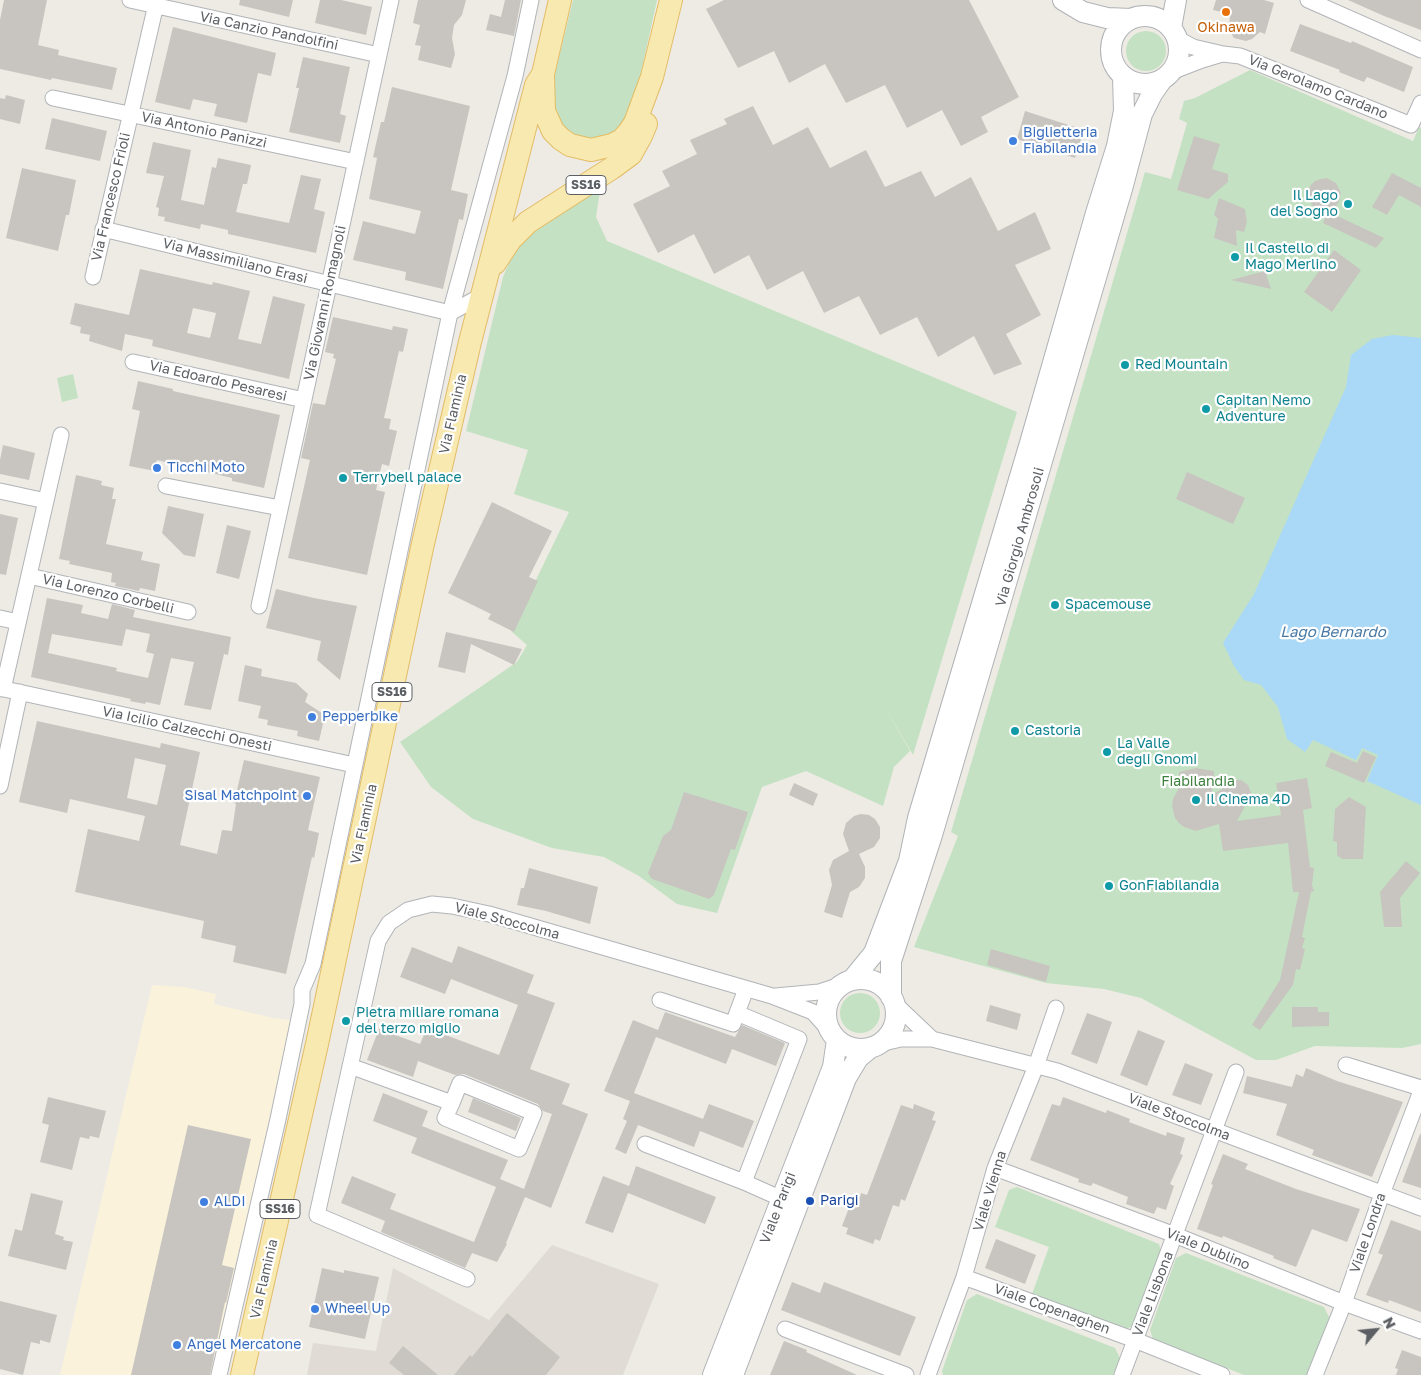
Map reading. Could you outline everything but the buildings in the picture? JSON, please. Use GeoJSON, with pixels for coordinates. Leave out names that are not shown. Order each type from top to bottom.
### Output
{"type":"FeatureCollection","features":[{"type":"Feature","properties":{"kind":"main road","name":"Via Flaminia"},"geometry":{"type":"LineString","coordinates":[[560,0],[543,74],[544,111],[553,131],[570,145],[591,150],[612,145],[629,132],[635,123],[652,77],[671,3]]}},
{"type":"Feature","properties":{"kind":"main road"},"geometry":{"type":"LineString","coordinates":[[1063,0],[1083,12],[1107,18],[1144,12],[1158,19],[1173,33]]}},
{"type":"Feature","properties":{"kind":"main road"},"geometry":{"type":"LineString","coordinates":[[1144,12],[1121,26],[1116,33],[1111,51],[1112,61],[1123,77],[1132,82],[1152,84],[1166,76],[1176,63],[1179,54],[1173,33],[1176,0]]}},
{"type":"Feature","properties":{"kind":"main road"},"geometry":{"type":"LineString","coordinates":[[1083,12],[1100,31],[1111,51]]}},
{"type":"Feature","properties":{"kind":"main road","name":"Via Flaminia"},"geometry":{"type":"LineString","coordinates":[[242,1375],[317,1044],[422,548],[481,296],[536,85],[543,74]]}},
{"type":"Feature","properties":{"kind":"main road","name":"Via Giorgio Ambrosoli"},"geometry":{"type":"LineString","coordinates":[[893,1000],[891,961],[932,835],[1122,189],[1142,114],[1152,94],[1166,76]]}},
{"type":"Feature","properties":{"kind":"main road","name":"Via Flaminia"},"geometry":{"type":"LineString","coordinates":[[487,274],[510,240],[528,222],[631,154],[648,119],[652,77]]}},
{"type":"Feature","properties":{"kind":"main road","name":"Via Giorgio Ambrosoli"},"geometry":{"type":"LineString","coordinates":[[846,982],[874,953],[909,861],[918,818],[1117,146],[1124,111],[1123,77]]}},
{"type":"Feature","properties":{"kind":"main road"},"geometry":{"type":"LineString","coordinates":[[867,979],[876,982],[883,987],[893,1000],[896,1013],[895,1022],[886,1038],[874,1046],[852,1048],[833,1035],[826,1015],[828,1000],[834,991],[846,982],[867,979]]}},
{"type":"Feature","properties":{"kind":"main road","name":"Viale Parigi"},"geometry":{"type":"LineString","coordinates":[[713,1375],[833,1067],[833,1035]]}},
{"type":"Feature","properties":{"kind":"main road","name":"Viale Parigi"},"geometry":{"type":"LineString","coordinates":[[733,1375],[846,1078],[858,1058],[874,1046]]}},
{"type":"Feature","properties":{"kind":"street","name":"Via Canzio Pandolfini"},"geometry":{"type":"LineString","coordinates":[[130,0],[156,3],[379,55]]}},
{"type":"Feature","properties":{"kind":"street","name":"Via Giovanni Romagnoli"},"geometry":{"type":"LineString","coordinates":[[259,606],[391,0]]}},
{"type":"Feature","properties":{"kind":"street","name":"Via Flaminia"},"geometry":{"type":"LineString","coordinates":[[219,1375],[278,1119],[302,1004],[302,990],[313,964],[450,313],[515,76],[531,0]]}},
{"type":"Feature","properties":{"kind":"street"},"geometry":{"type":"LineString","coordinates":[[1308,0],[1421,50]]}},
{"type":"Feature","properties":{"kind":"street","name":"Via Francesco Frioli"},"geometry":{"type":"LineString","coordinates":[[93,277],[156,3]]}},
{"type":"Feature","properties":{"kind":"street","name":"Via Gerolamo Cardano"},"geometry":{"type":"LineString","coordinates":[[1173,33],[1193,47],[1240,56],[1411,124],[1421,103]]}},
{"type":"Feature","properties":{"kind":"street","name":"Via Gerolamo Cardano"},"geometry":{"type":"LineString","coordinates":[[1166,76],[1202,60],[1223,54]]}},
{"type":"Feature","properties":{"kind":"street","name":"Via Antonio Panizzi"},"geometry":{"type":"LineString","coordinates":[[53,98],[356,162]]}},
{"type":"Feature","properties":{"kind":"street","name":"Via Massimiliano Erasi"},"geometry":{"type":"LineString","coordinates":[[103,229],[450,313]]}},
{"type":"Feature","properties":{"kind":"street"},"geometry":{"type":"LineString","coordinates":[[450,313],[481,296]]}},
{"type":"Feature","properties":{"kind":"street","name":"Via Edoardo Pesaresi"},"geometry":{"type":"LineString","coordinates":[[133,362],[304,400]]}},
{"type":"Feature","properties":{"kind":"street"},"geometry":{"type":"LineString","coordinates":[[2,688],[61,435]]}},
{"type":"Feature","properties":{"kind":"street"},"geometry":{"type":"LineString","coordinates":[[166,486],[280,508]]}},
{"type":"Feature","properties":{"kind":"street"},"geometry":{"type":"LineString","coordinates":[[0,491],[46,501]]}},
{"type":"Feature","properties":{"kind":"street","name":"Via Lorenzo Corbelli"},"geometry":{"type":"LineString","coordinates":[[29,576],[188,612]]}},
{"type":"Feature","properties":{"kind":"street"},"geometry":{"type":"LineString","coordinates":[[0,618],[18,622]]}},
{"type":"Feature","properties":{"kind":"street","name":"Via Icilio Calzecchi Onesti"},"geometry":{"type":"LineString","coordinates":[[2,688],[354,765]]}},
{"type":"Feature","properties":{"kind":"street"},"geometry":{"type":"LineString","coordinates":[[0,786],[20,692]]}},
{"type":"Feature","properties":{"kind":"street","name":"Viale Stoccolma"},"geometry":{"type":"LineString","coordinates":[[468,1279],[316,1215],[378,941],[388,923],[408,910],[432,904],[489,914],[772,996],[813,1012],[833,1035]]}},
{"type":"Feature","properties":{"kind":"street","name":"Viale Stoccolma"},"geometry":{"type":"LineString","coordinates":[[772,996],[820,992],[846,982]]}},
{"type":"Feature","properties":{"kind":"street"},"geometry":{"type":"LineString","coordinates":[[660,1000],[733,1024],[746,989]]}},
{"type":"Feature","properties":{"kind":"street","name":"Viale Stoccolma"},"geometry":{"type":"LineString","coordinates":[[893,1000],[932,1039]]}},
{"type":"Feature","properties":{"kind":"street","name":"Viale Vienna"},"geometry":{"type":"LineString","coordinates":[[928,1375],[964,1277],[995,1168],[1036,1066],[1056,1008]]}},
{"type":"Feature","properties":{"kind":"street"},"geometry":{"type":"LineString","coordinates":[[737,1013],[799,1038],[744,1182]]}},
{"type":"Feature","properties":{"kind":"street"},"geometry":{"type":"LineString","coordinates":[[294,1037],[317,1044]]}},
{"type":"Feature","properties":{"kind":"street","name":"Viale Stoccolma"},"geometry":{"type":"LineString","coordinates":[[874,1046],[901,1039],[932,1039],[1057,1072],[1421,1208]]}},
{"type":"Feature","properties":{"kind":"street"},"geometry":{"type":"LineString","coordinates":[[1346,1065],[1421,1090]]}},
{"type":"Feature","properties":{"kind":"street"},"geometry":{"type":"LineString","coordinates":[[350,1066],[452,1103]]}},
{"type":"Feature","properties":{"kind":"street","name":"Viale Lisbona"},"geometry":{"type":"LineString","coordinates":[[1122,1375],[1236,1072]]}},
{"type":"Feature","properties":{"kind":"street"},"geometry":{"type":"LineString","coordinates":[[460,1082],[534,1113],[519,1149],[446,1118],[452,1103],[460,1082]]}},
{"type":"Feature","properties":{"kind":"street","name":"Viale Londra"},"geometry":{"type":"LineString","coordinates":[[1315,1375],[1344,1303],[1421,1090]]}},
{"type":"Feature","properties":{"kind":"street"},"geometry":{"type":"LineString","coordinates":[[644,1144],[744,1182],[782,1199]]}},
{"type":"Feature","properties":{"kind":"street","name":"Viale Dublino"},"geometry":{"type":"LineString","coordinates":[[995,1168],[1175,1235],[1344,1303],[1421,1331]]}},
{"type":"Feature","properties":{"kind":"street","name":"Viale Copenaghen"},"geometry":{"type":"LineString","coordinates":[[964,1277],[1135,1340],[1222,1375]]}},
{"type":"Feature","properties":{"kind":"street"},"geometry":{"type":"LineString","coordinates":[[785,1329],[906,1375]]}},
{"type":"Feature","properties":{"kind":"shaded area"},"geometry":{"type":"Polygon","coordinates":[[[152,985],[184,987],[216,994],[214,1004],[273,1018],[291,1020],[215,1375],[60,1375],[152,985]]]}},
{"type":"Feature","properties":{"kind":"shaded area"},"geometry":{"type":"Polygon","coordinates":[[[552,1245],[659,1284],[623,1375],[307,1375],[313,1343],[376,1351],[393,1268],[489,1320],[552,1245]]]}},
{"type":"Feature","properties":{"kind":"green space"},"geometry":{"type":"Polygon","coordinates":[[[573,0],[657,0],[633,109],[621,129],[601,140],[576,138],[556,118],[551,90],[573,0]]]}},
{"type":"Feature","properties":{"kind":"green space"},"geometry":{"type":"Polygon","coordinates":[[[1146,31],[1160,37],[1166,51],[1160,65],[1146,71],[1132,65],[1126,51],[1132,37],[1146,31]]]}},
{"type":"Feature","properties":{"kind":"green space","name":"Fiabilandia"},"geometry":{"type":"Polygon","coordinates":[[[1250,70],[1413,141],[1419,127],[1421,128],[1421,1044],[1402,1048],[1315,1046],[1276,1060],[1256,1060],[1141,998],[1104,989],[1046,983],[914,947],[958,836],[951,832],[1145,172],[1171,179],[1187,123],[1179,119],[1184,101],[1195,98],[1250,70]]]}},
{"type":"Feature","properties":{"kind":"green space"},"geometry":{"type":"Polygon","coordinates":[[[601,185],[596,217],[607,241],[1017,412],[913,755],[883,704],[910,751],[894,767],[883,806],[806,771],[762,787],[717,913],[677,904],[639,876],[604,857],[552,848],[473,819],[431,787],[400,742],[517,662],[527,645],[511,631],[569,512],[514,494],[528,450],[466,431],[503,277],[511,258],[523,240],[537,227],[601,185]]]}},
{"type":"Feature","properties":{"kind":"green space"},"geometry":{"type":"Polygon","coordinates":[[[73,374],[78,398],[62,402],[57,378],[73,374]]]}},
{"type":"Feature","properties":{"kind":"green space"},"geometry":{"type":"Polygon","coordinates":[[[864,993],[871,996],[877,1002],[880,1013],[879,1021],[871,1030],[864,1033],[856,1033],[849,1030],[841,1021],[840,1009],[843,1002],[852,994],[864,993]]]}},
{"type":"Feature","properties":{"kind":"green space"},"geometry":{"type":"Polygon","coordinates":[[[1017,1187],[1159,1244],[1162,1255],[1133,1326],[1123,1330],[1032,1294],[1049,1247],[995,1227],[1009,1190],[1017,1187]]]}},
{"type":"Feature","properties":{"kind":"green space"},"geometry":{"type":"Polygon","coordinates":[[[1186,1253],[1324,1307],[1330,1319],[1308,1375],[1244,1375],[1153,1339],[1150,1330],[1176,1258],[1186,1253]]]}},
{"type":"Feature","properties":{"kind":"green space"},"geometry":{"type":"Polygon","coordinates":[[[977,1294],[1115,1348],[1121,1360],[1116,1375],[943,1375],[942,1371],[967,1300],[977,1294]]]}},
{"type":"Feature","properties":{"kind":"water","name":"Lago Bernardo"},"geometry":{"type":"Polygon","coordinates":[[[1393,335],[1421,338],[1421,805],[1367,781],[1378,755],[1362,748],[1356,760],[1313,740],[1305,752],[1287,739],[1278,707],[1261,685],[1244,680],[1234,666],[1223,643],[1254,594],[1346,387],[1351,355],[1372,339],[1393,335]]]}},
{"type":"Feature","properties":{"kind":"place","name":"Okinawa"},"geometry":{"type":"Point","coordinates":[1226,12]}},
{"type":"Feature","properties":{"kind":"place","name":"Biglietteria Fiabilandia"},"geometry":{"type":"Point","coordinates":[1013,141]}},
{"type":"Feature","properties":{"kind":"place","name":"Il Lago del Sogno"},"geometry":{"type":"Point","coordinates":[1348,204]}},
{"type":"Feature","properties":{"kind":"place","name":"Il Castello di Mago Merlino"},"geometry":{"type":"Point","coordinates":[1235,257]}},
{"type":"Feature","properties":{"kind":"place","name":"Red Mountain"},"geometry":{"type":"Point","coordinates":[1125,365]}},
{"type":"Feature","properties":{"kind":"place","name":"Capitan Nemo Adventure"},"geometry":{"type":"Point","coordinates":[1206,409]}},
{"type":"Feature","properties":{"kind":"place","name":"Ticchi Moto"},"geometry":{"type":"Point","coordinates":[157,468]}},
{"type":"Feature","properties":{"kind":"place","name":"Terrybell palace"},"geometry":{"type":"Point","coordinates":[343,478]}},
{"type":"Feature","properties":{"kind":"place","name":"Spacemouse"},"geometry":{"type":"Point","coordinates":[1055,605]}},
{"type":"Feature","properties":{"kind":"place","name":"Pepperbike"},"geometry":{"type":"Point","coordinates":[312,717]}},
{"type":"Feature","properties":{"kind":"place","name":"Castoria"},"geometry":{"type":"Point","coordinates":[1015,731]}},
{"type":"Feature","properties":{"kind":"place","name":"La Valle degli Gnomi"},"geometry":{"type":"Point","coordinates":[1107,752]}},
{"type":"Feature","properties":{"kind":"place","name":"Sisal Matchpoint"},"geometry":{"type":"Point","coordinates":[307,796]}},
{"type":"Feature","properties":{"kind":"place","name":"Il Cinema 4D"},"geometry":{"type":"Point","coordinates":[1196,800]}},
{"type":"Feature","properties":{"kind":"place","name":"GonFiabilandia"},"geometry":{"type":"Point","coordinates":[1109,886]}},
{"type":"Feature","properties":{"kind":"place","name":"Pietra miliare romana del terzo miglio"},"geometry":{"type":"Point","coordinates":[346,1021]}},
{"type":"Feature","properties":{"kind":"place","name":"Parigi"},"geometry":{"type":"Point","coordinates":[810,1201]}},
{"type":"Feature","properties":{"kind":"place","name":"ALDI"},"geometry":{"type":"Point","coordinates":[204,1202]}},
{"type":"Feature","properties":{"kind":"place","name":"Wheel Up"},"geometry":{"type":"Point","coordinates":[315,1309]}},
{"type":"Feature","properties":{"kind":"place","name":"Angel Mercatone"},"geometry":{"type":"Point","coordinates":[177,1345]}}]}
